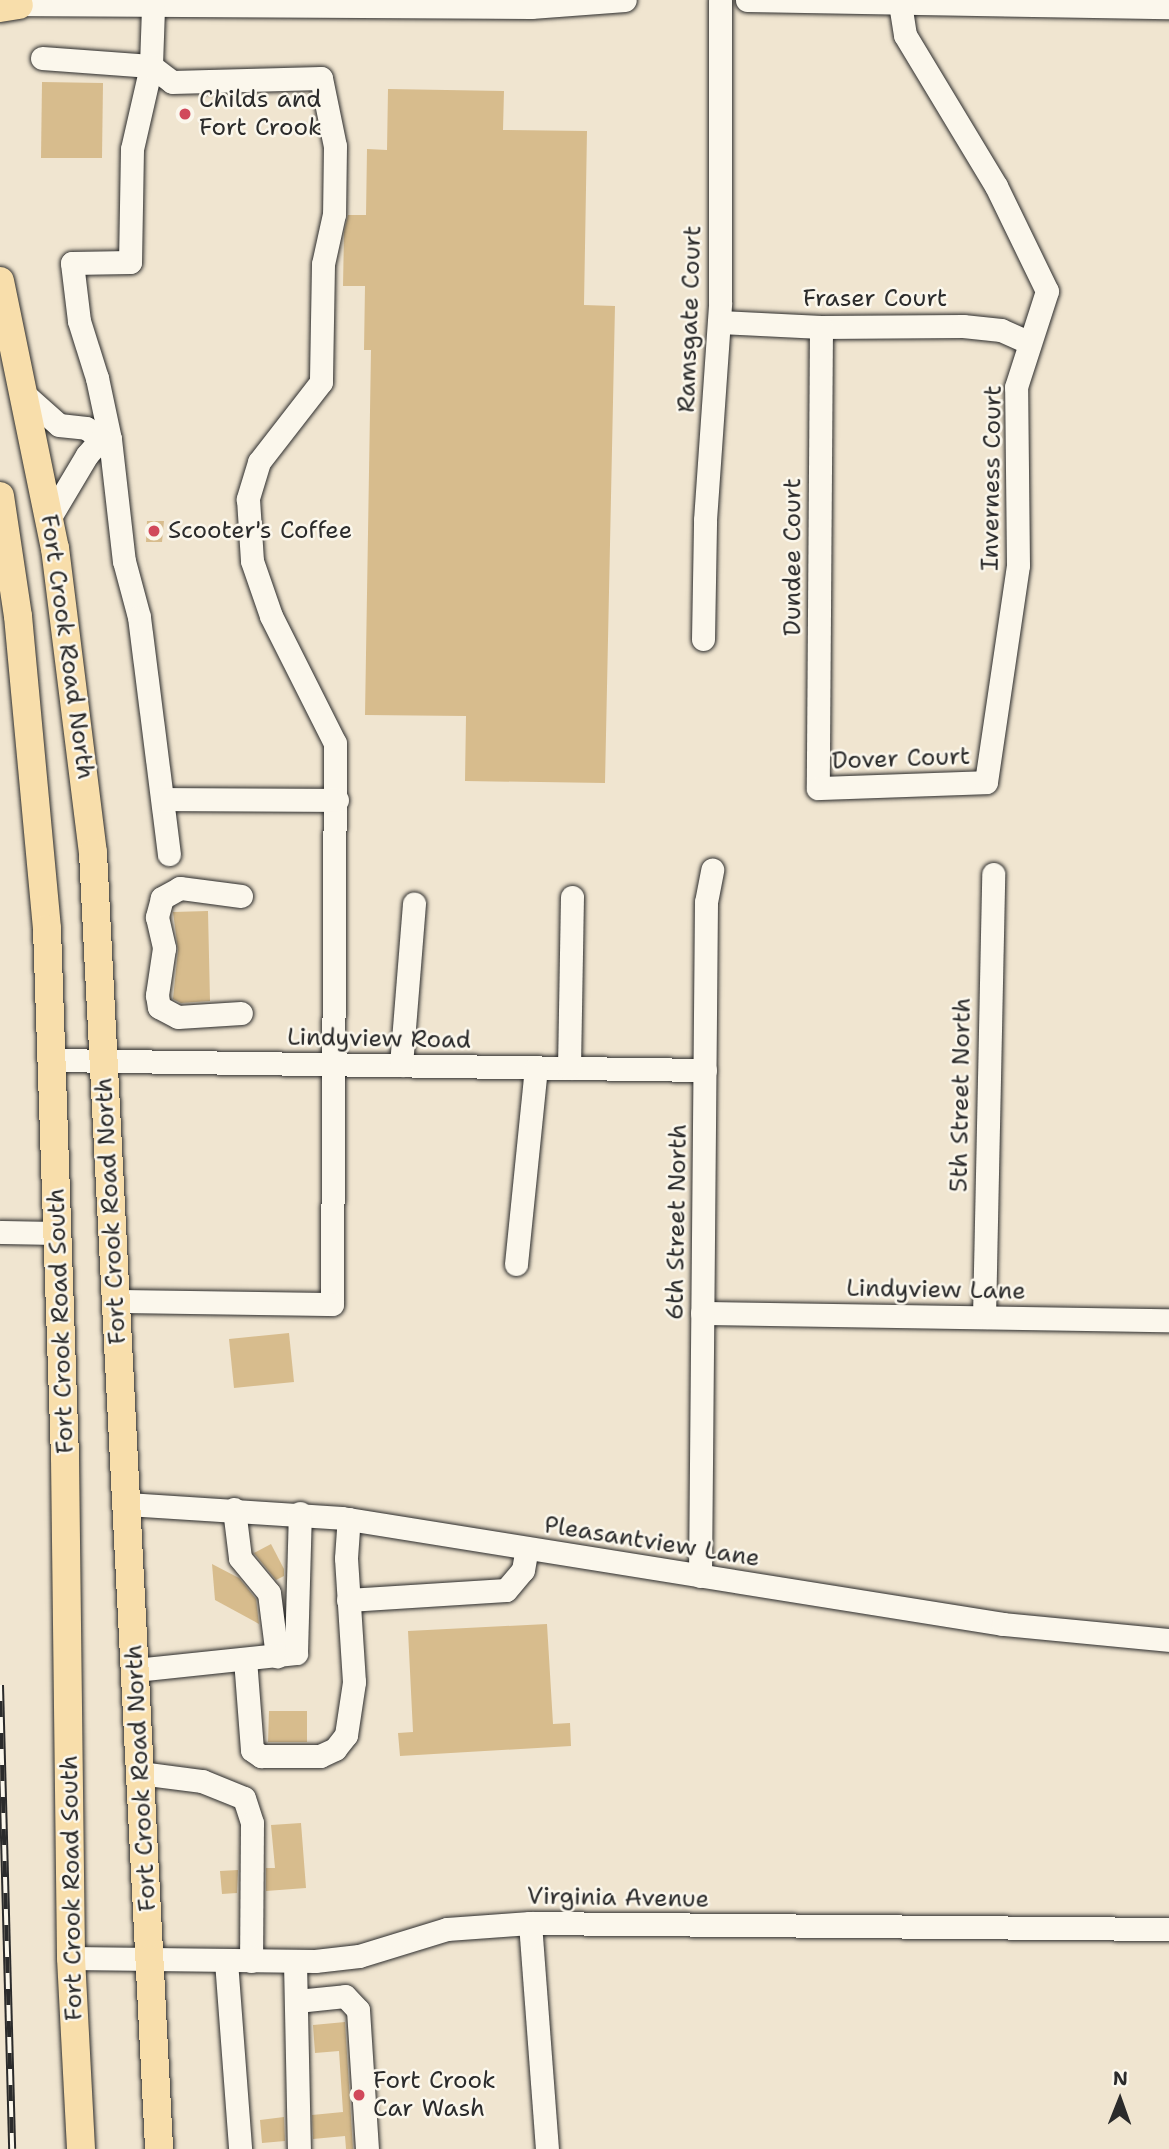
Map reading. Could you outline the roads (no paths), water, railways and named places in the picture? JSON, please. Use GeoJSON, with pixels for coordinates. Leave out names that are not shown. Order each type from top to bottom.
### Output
{"type":"FeatureCollection","features":[{"type":"Feature","properties":{"kind":"main road","name":"Fort Crook Road North"},"geometry":{"type":"LineString","coordinates":[[0,281],[50,517],[83,755],[103,1061],[159,2149]]}},
{"type":"Feature","properties":{"kind":"main road","name":"Fort Crook Road South"},"geometry":{"type":"LineString","coordinates":[[0,496],[18,616],[35,788],[53,1060],[71,1958],[81,2149]]}},
{"type":"Feature","properties":{"kind":"street"},"geometry":{"type":"LineString","coordinates":[[6,6],[531,7],[625,0]]}},
{"type":"Feature","properties":{"kind":"street","name":"Ramsgate Court"},"geometry":{"type":"LineString","coordinates":[[702,639],[705,520],[720,322],[720,0]]}},
{"type":"Feature","properties":{"kind":"street"},"geometry":{"type":"LineString","coordinates":[[747,0],[900,4],[995,2],[1169,7]]}},
{"type":"Feature","properties":{"kind":"street","name":"Inverness Court"},"geometry":{"type":"LineString","coordinates":[[900,4],[905,35],[996,186],[1047,291],[1028,342],[1016,387],[1018,565],[986,782]]}},
{"type":"Feature","properties":{"kind":"street"},"geometry":{"type":"LineString","coordinates":[[153,8],[151,66],[132,149],[130,262],[72,263],[79,321],[97,377],[124,561],[139,617],[169,854]]}},
{"type":"Feature","properties":{"kind":"street"},"geometry":{"type":"LineString","coordinates":[[42,58],[151,66],[172,82],[321,78],[335,146],[334,214],[323,264],[321,382],[259,462],[248,499],[252,561],[271,616],[335,743],[337,1064],[332,1304],[116,1301]]}},
{"type":"Feature","properties":{"kind":"street","name":"Fraser Court"},"geometry":{"type":"LineString","coordinates":[[720,322],[821,327],[963,326],[1001,330],[1028,342]]}},
{"type":"Feature","properties":{"kind":"street","name":"Dundee Court"},"geometry":{"type":"LineString","coordinates":[[818,788],[821,327]]}},
{"type":"Feature","properties":{"kind":"street"},"geometry":{"type":"LineString","coordinates":[[25,395],[48,418],[86,428],[105,439]]}},
{"type":"Feature","properties":{"kind":"street"},"geometry":{"type":"LineString","coordinates":[[50,517],[87,455],[105,439]]}},
{"type":"Feature","properties":{"kind":"street","name":"Dover Court"},"geometry":{"type":"LineString","coordinates":[[818,788],[986,782]]}},
{"type":"Feature","properties":{"kind":"street"},"geometry":{"type":"LineString","coordinates":[[163,799],[337,800]]}},
{"type":"Feature","properties":{"kind":"street","name":"6th Street North"},"geometry":{"type":"LineString","coordinates":[[700,1576],[706,902],[712,870]]}},
{"type":"Feature","properties":{"kind":"street","name":"5th Street North"},"geometry":{"type":"LineString","coordinates":[[984,1317],[993,874]]}},
{"type":"Feature","properties":{"kind":"street"},"geometry":{"type":"LineString","coordinates":[[241,896],[180,888],[162,898],[158,917],[164,948],[157,995],[159,1007],[178,1017],[242,1013]]}},
{"type":"Feature","properties":{"kind":"street"},"geometry":{"type":"LineString","coordinates":[[569,1068],[572,897]]}},
{"type":"Feature","properties":{"kind":"street"},"geometry":{"type":"LineString","coordinates":[[401,1065],[415,904]]}},
{"type":"Feature","properties":{"kind":"street","name":"Lindyview Road"},"geometry":{"type":"LineString","coordinates":[[53,1060],[705,1070]]}},
{"type":"Feature","properties":{"kind":"street"},"geometry":{"type":"LineString","coordinates":[[516,1264],[536,1068]]}},
{"type":"Feature","properties":{"kind":"street"},"geometry":{"type":"LineString","coordinates":[[0,1232],[58,1233]]}},
{"type":"Feature","properties":{"kind":"street","name":"Lindyview Lane"},"geometry":{"type":"LineString","coordinates":[[702,1313],[1169,1320]]}},
{"type":"Feature","properties":{"kind":"street","name":"Pleasantview Lane"},"geometry":{"type":"LineString","coordinates":[[127,1504],[300,1513],[349,1519],[1003,1624],[1169,1640]]}},
{"type":"Feature","properties":{"kind":"street"},"geometry":{"type":"LineString","coordinates":[[234,1509],[240,1558],[269,1593],[277,1657]]}},
{"type":"Feature","properties":{"kind":"street"},"geometry":{"type":"LineString","coordinates":[[135,1670],[296,1653],[299,1647],[300,1513]]}},
{"type":"Feature","properties":{"kind":"street"},"geometry":{"type":"LineString","coordinates":[[245,1659],[252,1750],[261,1756],[320,1756],[335,1749],[346,1735],[354,1682],[348,1600],[349,1519]]}},
{"type":"Feature","properties":{"kind":"street"},"geometry":{"type":"LineString","coordinates":[[348,1600],[506,1590],[523,1570],[527,1548]]}},
{"type":"Feature","properties":{"kind":"street"},"geometry":{"type":"LineString","coordinates":[[141,1773],[202,1781],[244,1798],[252,1823],[251,1961]]}},
{"type":"Feature","properties":{"kind":"street"},"geometry":{"type":"LineString","coordinates":[[530,1923],[547,2149]]}},
{"type":"Feature","properties":{"kind":"street","name":"Virginia Avenue"},"geometry":{"type":"LineString","coordinates":[[71,1958],[295,1962],[359,1956],[447,1929],[530,1923],[1169,1929]]}},
{"type":"Feature","properties":{"kind":"street"},"geometry":{"type":"LineString","coordinates":[[226,1961],[240,2149]]}},
{"type":"Feature","properties":{"kind":"street"},"geometry":{"type":"LineString","coordinates":[[295,1962],[299,2149]]}},
{"type":"Feature","properties":{"kind":"street"},"geometry":{"type":"LineString","coordinates":[[297,2001],[345,1997],[358,2010],[367,2149]]}},
{"type":"Feature","properties":{"kind":"railway"},"geometry":{"type":"LineString","coordinates":[[0,1685],[12,2149]]}},
{"type":"Feature","properties":{"kind":"place","name":"Childs and Fort Crook"},"geometry":{"type":"Point","coordinates":[185,114]}},
{"type":"Feature","properties":{"kind":"place","name":"Scooter's Coffee"},"geometry":{"type":"Point","coordinates":[154,531]}},
{"type":"Feature","properties":{"kind":"place","name":"Fort Crook Car Wash"},"geometry":{"type":"Point","coordinates":[359,2095]}}]}
